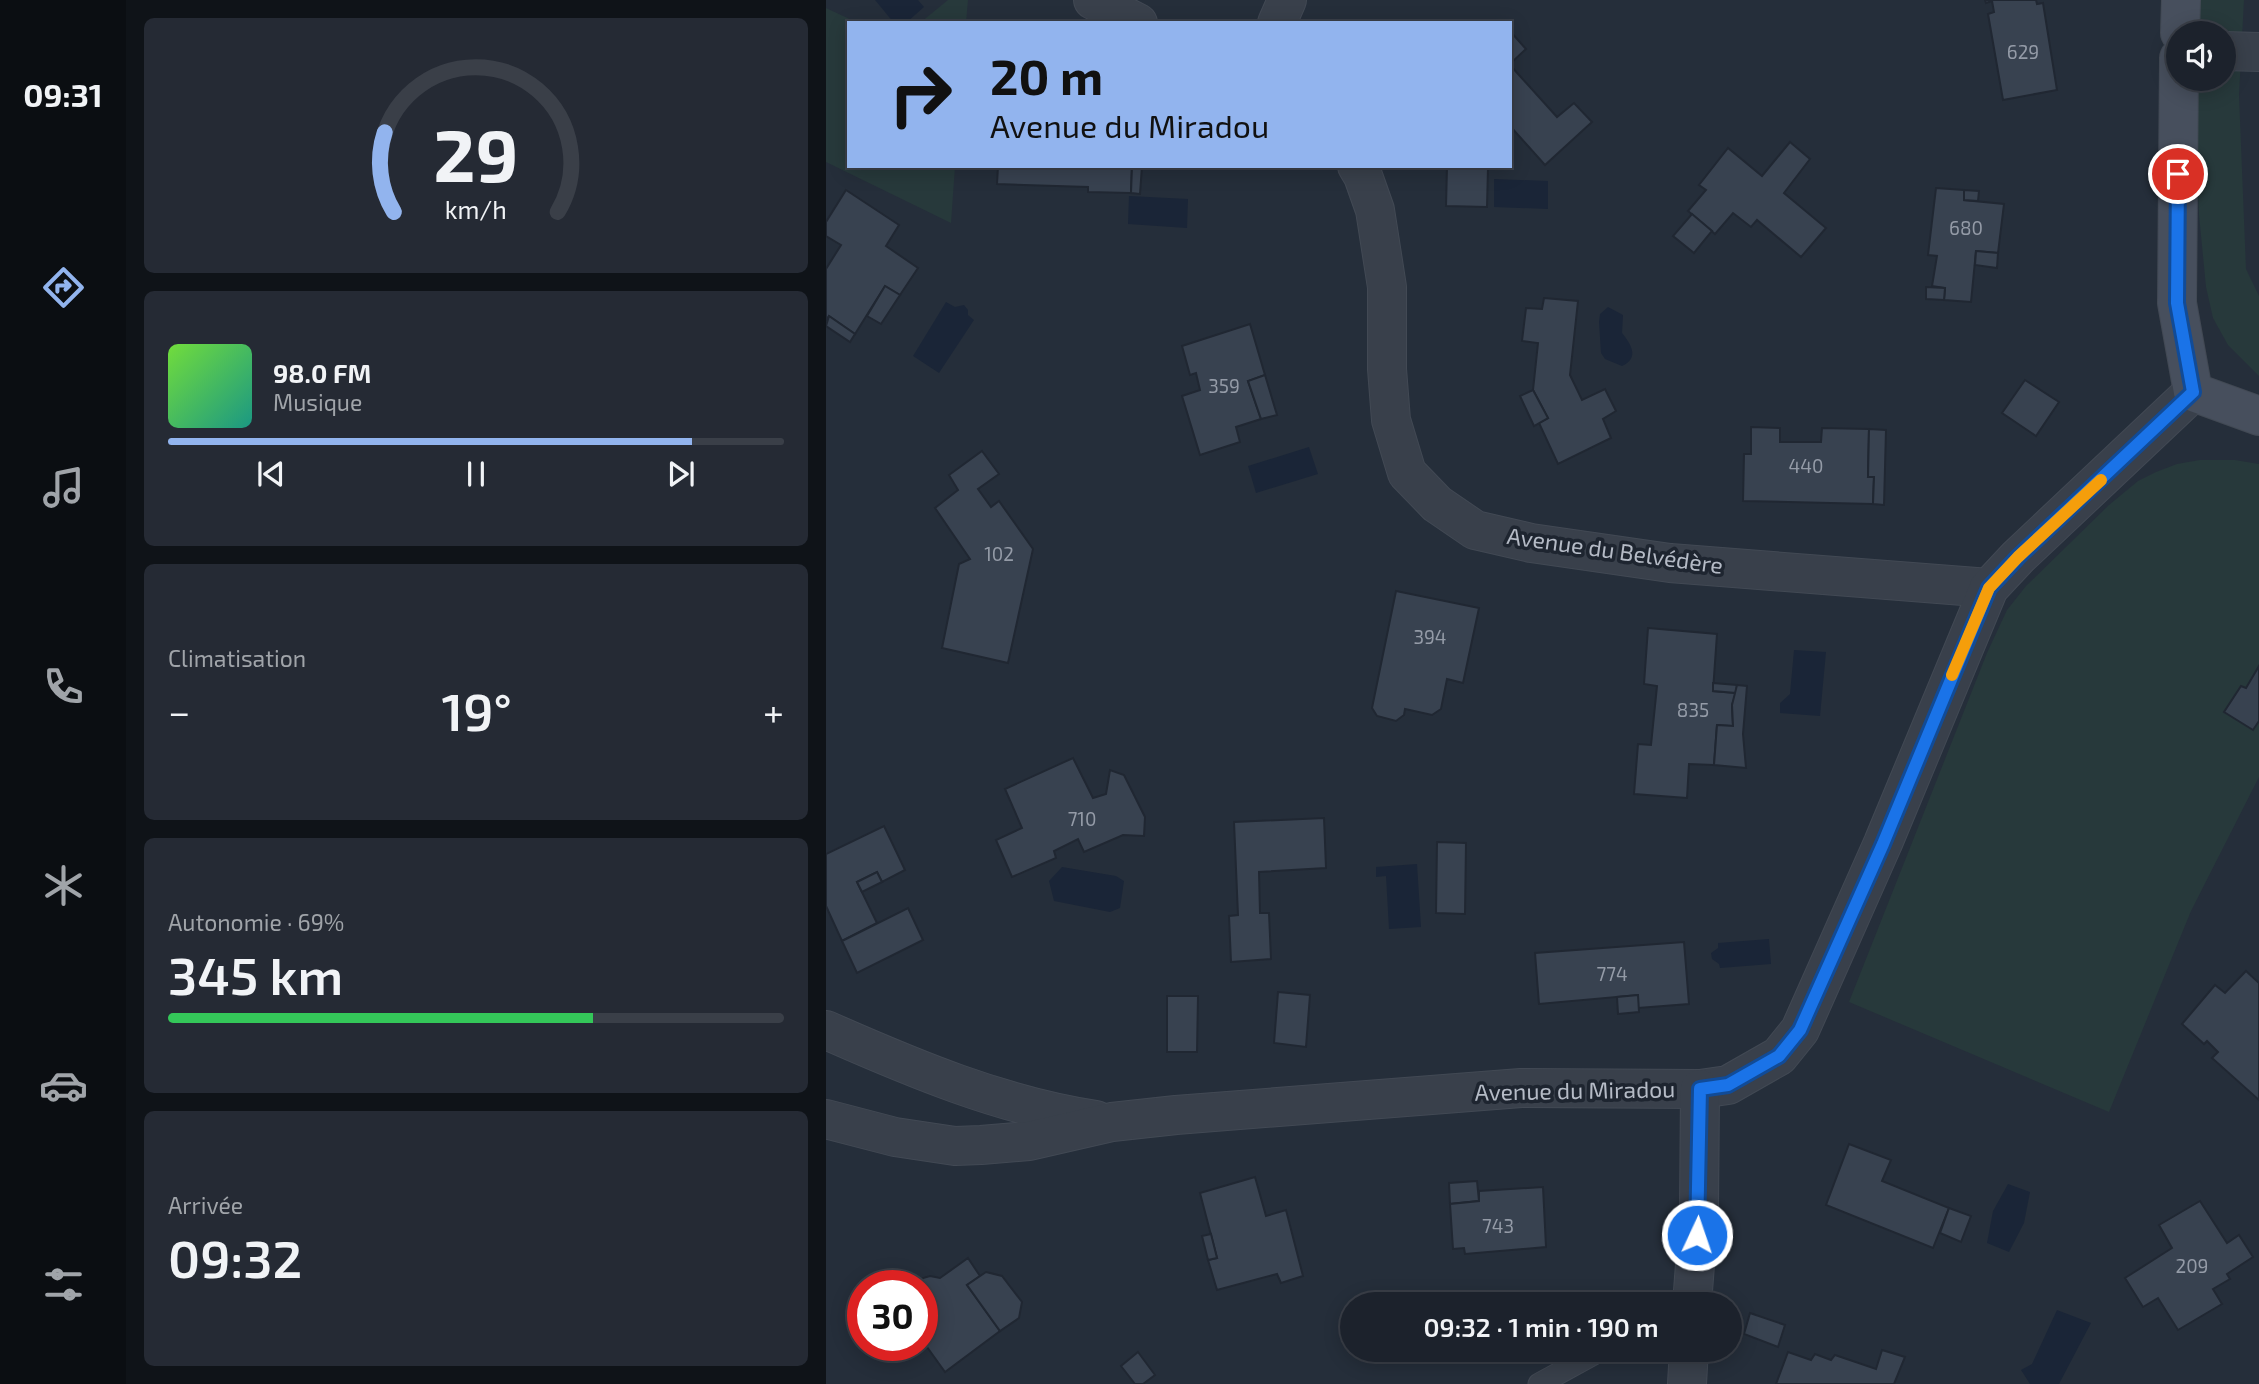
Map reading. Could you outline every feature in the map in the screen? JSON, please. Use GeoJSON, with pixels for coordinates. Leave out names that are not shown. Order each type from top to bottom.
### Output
{"type":"FeatureCollection","features":[{"type":"Feature","properties":{"kind":"street"},"geometry":{"type":"LineString","coordinates":[[1093,0],[1134,21]]}},
{"type":"Feature","properties":{"kind":"street"},"geometry":{"type":"LineString","coordinates":[[1278,21],[1287,0]]}},
{"type":"Feature","properties":{"kind":"street"},"geometry":{"type":"LineString","coordinates":[[2180,21],[2181,0]]}},
{"type":"Feature","properties":{"kind":"street"},"geometry":{"type":"LineString","coordinates":[[2236,51],[2259,52]]}},
{"type":"Feature","properties":{"kind":"street"},"geometry":{"type":"LineString","coordinates":[[2179,91],[2177,303],[2193,392],[2259,416]]}},
{"type":"Feature","properties":{"kind":"street","name":"Avenue du Belvédère"},"geometry":{"type":"LineString","coordinates":[[1358,168],[1375,210],[1387,287],[1387,369],[1391,420],[1408,473],[1437,504],[1475,530],[1531,543],[1670,563],[1989,588]]}},
{"type":"Feature","properties":{"kind":"street","name":"Avenue du Miradou"},"geometry":{"type":"LineString","coordinates":[[826,1119],[895,1137],[955,1146],[1029,1141],[1112,1122],[1176,1115],[1521,1088],[1700,1089],[1728,1085],[1779,1056],[1800,1030],[1883,844],[1989,588],[2018,557],[2193,392]]}},
{"type":"Feature","properties":{"kind":"street","name":"Avenue du Miradou"},"geometry":{"type":"LineString","coordinates":[[826,1030],[903,1064],[969,1087],[1061,1113],[1112,1122]]}},
{"type":"Feature","properties":{"kind":"street"},"geometry":{"type":"LineString","coordinates":[[1693,1292],[1699,1212],[1700,1089]]}},
{"type":"Feature","properties":{"kind":"street"},"geometry":{"type":"LineString","coordinates":[[1687,1384],[1688,1362]]}},
{"type":"Feature","properties":{"kind":"lane"},"geometry":{"type":"LineString","coordinates":[[1539,1384],[1579,1362]]}},
{"type":"Feature","properties":{"kind":"shaded area"},"geometry":{"type":"Polygon","coordinates":[[[948,0],[968,0],[966,21],[922,21],[948,0]]]}},
{"type":"Feature","properties":{"kind":"shaded area"},"geometry":{"type":"Polygon","coordinates":[[[2195,0],[2244,0],[2239,95],[2246,269],[2259,296],[2259,376],[2228,345],[2213,318],[2206,287],[2199,215],[2194,91],[2236,91],[2236,21],[2195,21],[2195,0]]]}},
{"type":"Feature","properties":{"kind":"shaded area"},"geometry":{"type":"Polygon","coordinates":[[[826,8],[854,21],[847,21],[847,168],[955,168],[951,223],[826,162],[826,8]]]}},
{"type":"Feature","properties":{"kind":"shaded area"},"geometry":{"type":"Polygon","coordinates":[[[2200,460],[2235,460],[2259,464],[2259,777],[2191,911],[2109,1112],[1849,1002],[1987,653],[2007,610],[2026,586],[2109,505],[2138,481],[2177,464],[2200,460]]]}},
{"type":"Feature","properties":{"kind":"water"},"geometry":{"type":"Polygon","coordinates":[[[875,0],[918,0],[924,7],[908,21],[892,21],[875,0]]]}},
{"type":"Feature","properties":{"kind":"water"},"geometry":{"type":"Polygon","coordinates":[[[1494,179],[1548,181],[1548,209],[1494,207],[1494,179]]]}},
{"type":"Feature","properties":{"kind":"water"},"geometry":{"type":"Polygon","coordinates":[[[1129,196],[1188,199],[1187,228],[1128,224],[1129,196]]]}},
{"type":"Feature","properties":{"kind":"water"},"geometry":{"type":"Polygon","coordinates":[[[946,302],[955,307],[964,305],[968,315],[974,320],[939,373],[913,356],[946,302]]]}},
{"type":"Feature","properties":{"kind":"water"},"geometry":{"type":"Polygon","coordinates":[[[1608,307],[1623,315],[1622,333],[1632,351],[1631,359],[1622,366],[1605,359],[1601,353],[1600,314],[1608,307]]]}},
{"type":"Feature","properties":{"kind":"water"},"geometry":{"type":"Polygon","coordinates":[[[1309,447],[1318,474],[1256,493],[1248,466],[1309,447]]]}},
{"type":"Feature","properties":{"kind":"water"},"geometry":{"type":"Polygon","coordinates":[[[1794,650],[1826,652],[1820,716],[1780,713],[1780,703],[1790,694],[1794,650]]]}},
{"type":"Feature","properties":{"kind":"water"},"geometry":{"type":"Polygon","coordinates":[[[1417,864],[1421,927],[1389,929],[1386,876],[1376,877],[1376,867],[1417,864]]]}},
{"type":"Feature","properties":{"kind":"water"},"geometry":{"type":"Polygon","coordinates":[[[1062,867],[1116,876],[1124,881],[1120,908],[1110,912],[1054,901],[1049,881],[1062,867]]]}},
{"type":"Feature","properties":{"kind":"water"},"geometry":{"type":"Polygon","coordinates":[[[1769,939],[1771,964],[1720,968],[1712,959],[1711,953],[1718,948],[1718,943],[1769,939]]]}},
{"type":"Feature","properties":{"kind":"water"},"geometry":{"type":"Polygon","coordinates":[[[2008,1184],[2030,1192],[2024,1223],[2009,1252],[1987,1243],[1993,1211],[2008,1184]]]}},
{"type":"Feature","properties":{"kind":"water"},"geometry":{"type":"Polygon","coordinates":[[[2057,1310],[2091,1323],[2059,1384],[2030,1384],[2021,1370],[2032,1364],[2057,1310]]]}},
{"type":"Feature","properties":{"kind":"building"},"geometry":{"type":"Polygon","coordinates":[[[1985,0],[2036,0],[2037,4],[2043,3],[2057,90],[2003,100],[1988,14],[1994,12],[1992,1],[1986,3],[1985,0]]]}},
{"type":"Feature","properties":{"kind":"building"},"geometry":{"type":"Polygon","coordinates":[[[1512,33],[1526,49],[1512,62],[1512,33]]]}},
{"type":"Feature","properties":{"kind":"building"},"geometry":{"type":"Polygon","coordinates":[[[1512,67],[1557,117],[1574,103],[1592,122],[1545,165],[1512,128],[1512,67]]]}},
{"type":"Feature","properties":{"kind":"building"},"geometry":{"type":"Polygon","coordinates":[[[1790,142],[1810,159],[1784,193],[1826,228],[1801,257],[1757,220],[1751,227],[1733,213],[1715,234],[1688,211],[1706,190],[1699,185],[1728,148],[1762,176],[1790,142]]]}},
{"type":"Feature","properties":{"kind":"building"},"geometry":{"type":"Polygon","coordinates":[[[998,168],[1132,168],[1131,193],[1088,192],[1088,187],[997,184],[998,168]]]}},
{"type":"Feature","properties":{"kind":"building"},"geometry":{"type":"Polygon","coordinates":[[[1132,168],[1142,168],[1140,194],[1131,193],[1132,168]]]}},
{"type":"Feature","properties":{"kind":"building"},"geometry":{"type":"Polygon","coordinates":[[[1447,168],[1488,168],[1487,207],[1446,206],[1447,168]]]}},
{"type":"Feature","properties":{"kind":"building"},"geometry":{"type":"Polygon","coordinates":[[[1936,188],[1964,190],[1964,200],[2004,204],[1998,253],[1976,251],[1971,302],[1944,300],[1945,288],[1932,286],[1937,256],[1928,255],[1936,188]]]}},
{"type":"Feature","properties":{"kind":"building"},"geometry":{"type":"Polygon","coordinates":[[[846,190],[899,225],[886,246],[918,268],[900,295],[885,286],[855,334],[829,316],[826,320],[826,269],[841,245],[826,236],[826,222],[846,190]]]}},
{"type":"Feature","properties":{"kind":"building"},"geometry":{"type":"Polygon","coordinates":[[[1964,190],[1979,191],[1978,201],[1964,200],[1964,190]]]}},
{"type":"Feature","properties":{"kind":"building"},"geometry":{"type":"Polygon","coordinates":[[[1692,214],[1712,231],[1694,253],[1673,236],[1692,214]]]}},
{"type":"Feature","properties":{"kind":"building"},"geometry":{"type":"Polygon","coordinates":[[[1976,251],[1998,253],[1997,268],[1975,265],[1976,251]]]}},
{"type":"Feature","properties":{"kind":"building"},"geometry":{"type":"Polygon","coordinates":[[[885,286],[900,295],[881,324],[867,316],[885,286]]]}},
{"type":"Feature","properties":{"kind":"building"},"geometry":{"type":"Polygon","coordinates":[[[1926,287],[1945,288],[1944,300],[1926,299],[1926,287]]]}},
{"type":"Feature","properties":{"kind":"building"},"geometry":{"type":"Polygon","coordinates":[[[1544,298],[1578,301],[1570,375],[1582,400],[1605,389],[1616,411],[1603,419],[1611,438],[1558,464],[1539,423],[1548,418],[1533,390],[1538,343],[1522,341],[1526,308],[1542,309],[1544,298]]]}},
{"type":"Feature","properties":{"kind":"building"},"geometry":{"type":"Polygon","coordinates":[[[829,316],[855,334],[850,342],[826,326],[829,316]]]}},
{"type":"Feature","properties":{"kind":"building"},"geometry":{"type":"Polygon","coordinates":[[[1250,324],[1265,375],[1248,381],[1261,419],[1236,427],[1240,442],[1200,455],[1182,396],[1200,390],[1196,373],[1190,375],[1182,346],[1250,324]]]}},
{"type":"Feature","properties":{"kind":"building"},"geometry":{"type":"Polygon","coordinates":[[[1265,375],[1277,415],[1261,419],[1248,381],[1265,375]]]}},
{"type":"Feature","properties":{"kind":"building"},"geometry":{"type":"Polygon","coordinates":[[[2025,380],[2059,402],[2036,436],[2002,413],[2025,380]]]}},
{"type":"Feature","properties":{"kind":"building"},"geometry":{"type":"Polygon","coordinates":[[[1533,390],[1548,418],[1534,426],[1520,396],[1533,390]]]}},
{"type":"Feature","properties":{"kind":"building"},"geometry":{"type":"Polygon","coordinates":[[[1751,427],[1780,428],[1780,442],[1821,442],[1822,428],[1869,429],[1868,477],[1874,477],[1873,504],[1743,501],[1744,454],[1751,454],[1751,427]]]}},
{"type":"Feature","properties":{"kind":"building"},"geometry":{"type":"Polygon","coordinates":[[[1869,429],[1886,430],[1884,505],[1873,504],[1874,477],[1868,477],[1869,429]]]}},
{"type":"Feature","properties":{"kind":"building"},"geometry":{"type":"Polygon","coordinates":[[[982,451],[999,474],[978,489],[991,507],[999,501],[1033,549],[1008,663],[942,648],[959,564],[970,559],[935,508],[958,490],[949,475],[982,451]]]}},
{"type":"Feature","properties":{"kind":"building"},"geometry":{"type":"Polygon","coordinates":[[[1396,591],[1479,608],[1463,683],[1447,679],[1441,709],[1432,715],[1405,709],[1404,715],[1396,721],[1377,716],[1372,708],[1396,591]]]}},
{"type":"Feature","properties":{"kind":"building"},"geometry":{"type":"Polygon","coordinates":[[[1648,628],[1717,634],[1713,691],[1736,693],[1732,705],[1733,726],[1717,725],[1714,765],[1689,764],[1687,798],[1634,794],[1638,744],[1651,745],[1657,686],[1644,684],[1648,628]]]}},
{"type":"Feature","properties":{"kind":"building"},"geometry":{"type":"Polygon","coordinates":[[[2259,666],[2259,721],[2253,730],[2224,712],[2241,686],[2246,688],[2259,666]]]}},
{"type":"Feature","properties":{"kind":"building"},"geometry":{"type":"Polygon","coordinates":[[[1713,683],[1737,685],[1736,693],[1713,691],[1713,683]]]}},
{"type":"Feature","properties":{"kind":"building"},"geometry":{"type":"Polygon","coordinates":[[[1737,685],[1747,686],[1743,734],[1746,768],[1714,765],[1717,725],[1733,726],[1732,705],[1737,685]]]}},
{"type":"Feature","properties":{"kind":"building"},"geometry":{"type":"Polygon","coordinates":[[[1073,758],[1093,798],[1106,794],[1110,770],[1124,775],[1145,817],[1144,836],[1123,835],[1084,852],[1078,839],[1054,851],[1056,858],[1012,877],[996,840],[1022,828],[1005,789],[1073,758]]]}},
{"type":"Feature","properties":{"kind":"building"},"geometry":{"type":"Polygon","coordinates":[[[1324,818],[1326,868],[1259,872],[1260,913],[1269,913],[1271,959],[1231,962],[1229,916],[1238,915],[1234,822],[1324,818]]]}},
{"type":"Feature","properties":{"kind":"building"},"geometry":{"type":"Polygon","coordinates":[[[884,826],[905,870],[882,882],[877,872],[857,882],[877,923],[842,941],[826,906],[826,854],[884,826]]]}},
{"type":"Feature","properties":{"kind":"building"},"geometry":{"type":"Polygon","coordinates":[[[1437,842],[1466,843],[1465,914],[1436,913],[1437,842]]]}},
{"type":"Feature","properties":{"kind":"building"},"geometry":{"type":"Polygon","coordinates":[[[877,872],[882,882],[862,892],[857,882],[877,872]]]}},
{"type":"Feature","properties":{"kind":"building"},"geometry":{"type":"Polygon","coordinates":[[[908,908],[923,940],[857,973],[842,941],[908,908]]]}},
{"type":"Feature","properties":{"kind":"building"},"geometry":{"type":"Polygon","coordinates":[[[1684,942],[1689,1004],[1638,1008],[1638,995],[1539,1004],[1535,953],[1684,942]]]}},
{"type":"Feature","properties":{"kind":"building"},"geometry":{"type":"Polygon","coordinates":[[[2246,971],[2259,983],[2259,1100],[2212,1058],[2218,1052],[2207,1041],[2204,1044],[2182,1024],[2215,985],[2225,993],[2246,971]]]}},
{"type":"Feature","properties":{"kind":"building"},"geometry":{"type":"Polygon","coordinates":[[[1278,992],[1310,995],[1306,1047],[1274,1043],[1278,992]]]}},
{"type":"Feature","properties":{"kind":"building"},"geometry":{"type":"Polygon","coordinates":[[[1638,995],[1639,1012],[1618,1014],[1617,997],[1638,995]]]}},
{"type":"Feature","properties":{"kind":"building"},"geometry":{"type":"Polygon","coordinates":[[[1167,996],[1198,996],[1197,1052],[1167,1052],[1167,996]]]}},
{"type":"Feature","properties":{"kind":"building"},"geometry":{"type":"Polygon","coordinates":[[[1849,1144],[1891,1160],[1882,1181],[1949,1208],[1933,1248],[1826,1205],[1849,1144]]]}},
{"type":"Feature","properties":{"kind":"building"},"geometry":{"type":"Polygon","coordinates":[[[1255,1177],[1266,1216],[1286,1210],[1303,1276],[1281,1283],[1277,1274],[1217,1290],[1208,1260],[1217,1258],[1200,1193],[1255,1177]]]}},
{"type":"Feature","properties":{"kind":"building"},"geometry":{"type":"Polygon","coordinates":[[[1477,1181],[1479,1201],[1450,1204],[1449,1183],[1477,1181]]]}},
{"type":"Feature","properties":{"kind":"building"},"geometry":{"type":"Polygon","coordinates":[[[1543,1187],[1546,1247],[1465,1254],[1464,1248],[1453,1249],[1450,1204],[1479,1201],[1479,1191],[1543,1187]]]}},
{"type":"Feature","properties":{"kind":"building"},"geometry":{"type":"Polygon","coordinates":[[[2200,1201],[2227,1243],[2239,1235],[2253,1257],[2227,1274],[2230,1279],[2213,1289],[2222,1304],[2178,1330],[2158,1298],[2143,1307],[2125,1278],[2172,1248],[2159,1225],[2200,1201]]]}},
{"type":"Feature","properties":{"kind":"building"},"geometry":{"type":"Polygon","coordinates":[[[1949,1208],[1971,1216],[1961,1242],[1940,1233],[1949,1208]]]}},
{"type":"Feature","properties":{"kind":"building"},"geometry":{"type":"Polygon","coordinates":[[[1211,1234],[1217,1258],[1208,1260],[1202,1236],[1211,1234]]]}},
{"type":"Feature","properties":{"kind":"building"},"geometry":{"type":"Polygon","coordinates":[[[968,1258],[980,1276],[967,1285],[1000,1331],[945,1372],[937,1361],[940,1278],[968,1258]]]}},
{"type":"Feature","properties":{"kind":"building"},"geometry":{"type":"Polygon","coordinates":[[[986,1272],[1002,1276],[1022,1302],[1019,1318],[1000,1331],[967,1285],[986,1272]]]}},
{"type":"Feature","properties":{"kind":"building"},"geometry":{"type":"Polygon","coordinates":[[[1750,1313],[1785,1325],[1778,1347],[1744,1334],[1750,1313]]]}},
{"type":"Feature","properties":{"kind":"building"},"geometry":{"type":"Polygon","coordinates":[[[1882,1350],[1905,1357],[1894,1384],[1776,1384],[1788,1352],[1811,1360],[1815,1354],[1831,1360],[1835,1355],[1876,1369],[1882,1350]]]}},
{"type":"Feature","properties":{"kind":"building"},"geometry":{"type":"Polygon","coordinates":[[[1138,1352],[1155,1375],[1143,1384],[1135,1384],[1121,1366],[1138,1352]]]}},
{"type":"Feature","properties":{"kind":"slow traffic"},"geometry":{"type":"LineString","coordinates":[[1952,675],[1989,588],[2018,557],[2101,480]]}},
{"type":"Feature","properties":{"kind":"route"},"geometry":{"type":"LineString","coordinates":[[1697,1235],[1700,1089],[1728,1085],[1779,1056],[1800,1030],[1883,844],[1989,588],[2018,557],[2193,392],[2177,303],[2178,174]]}}]}
